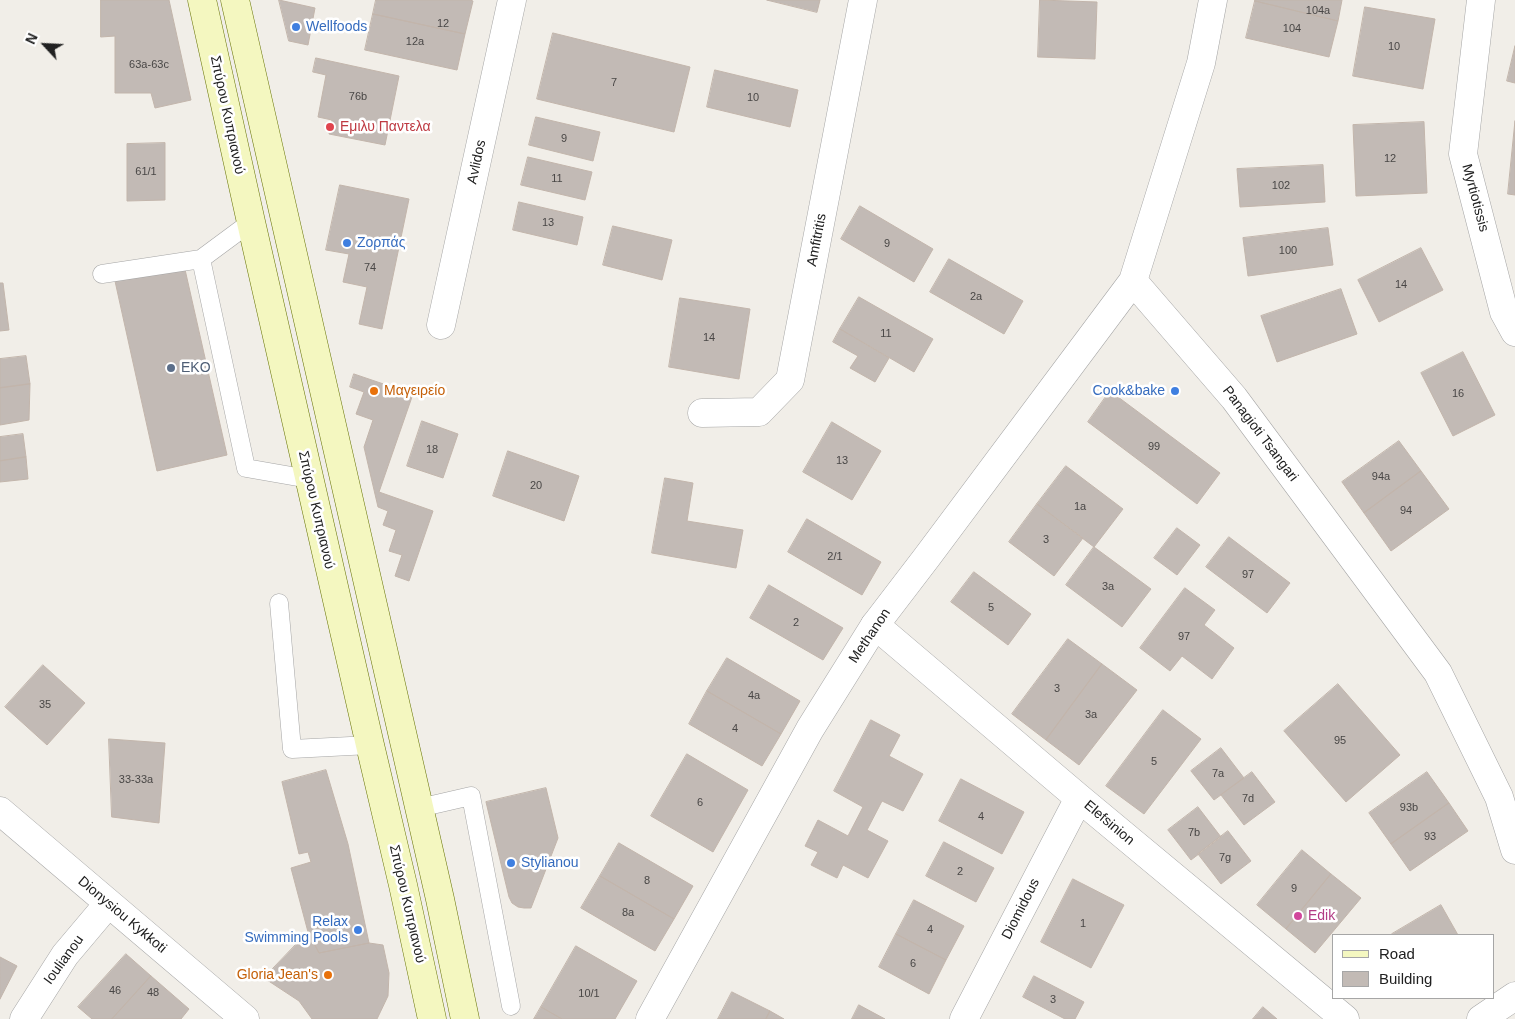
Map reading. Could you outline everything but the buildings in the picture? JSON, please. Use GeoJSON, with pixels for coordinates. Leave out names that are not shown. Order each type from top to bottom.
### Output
{"type":"FeatureCollection","features":[{"type":"Feature","properties":{"kind":"main road","name":"Σπύρου Κυπριανού"},"geometry":{"type":"LineString","coordinates":[[202,0],[432,1019]]}},
{"type":"Feature","properties":{"kind":"main road"},"geometry":{"type":"LineString","coordinates":[[235,0],[419,808],[465,1019]]}},
{"type":"Feature","properties":{"kind":"street","name":"Avlidos"},"geometry":{"type":"LineString","coordinates":[[441,325],[512,0]]}},
{"type":"Feature","properties":{"kind":"street","name":"Amfitritis"},"geometry":{"type":"LineString","coordinates":[[702,413],[759,412],[790,380],[863,0]]}},
{"type":"Feature","properties":{"kind":"street"},"geometry":{"type":"LineString","coordinates":[[1133,281],[1201,63],[1213,0]]}},
{"type":"Feature","properties":{"kind":"street","name":"Myrtiotissis"},"geometry":{"type":"LineString","coordinates":[[1481,0],[1463,154],[1504,312],[1515,332]]}},
{"type":"Feature","properties":{"kind":"street","name":"Methanon"},"geometry":{"type":"LineString","coordinates":[[650,1019],[810,729],[875,625],[1133,281]]}},
{"type":"Feature","properties":{"kind":"street","name":"Panagioti Tsangari"},"geometry":{"type":"LineString","coordinates":[[1133,281],[1234,398],[1438,673],[1499,797],[1515,850]]}},
{"type":"Feature","properties":{"kind":"street","name":"Elefsinion"},"geometry":{"type":"LineString","coordinates":[[875,625],[1079,798],[1345,1019]]}},
{"type":"Feature","properties":{"kind":"street","name":"Diomidous"},"geometry":{"type":"LineString","coordinates":[[964,1019],[1079,798]]}},
{"type":"Feature","properties":{"kind":"street","name":"Dionysiou Kykkoti"},"geometry":{"type":"LineString","coordinates":[[0,811],[245,1019]]}},
{"type":"Feature","properties":{"kind":"street","name":"Ioulianou"},"geometry":{"type":"LineString","coordinates":[[24,1019],[65,955],[108,904]]}},
{"type":"Feature","properties":{"kind":"street"},"geometry":{"type":"LineString","coordinates":[[1481,1019],[1515,996]]}},
{"type":"Feature","properties":{"kind":"lane"},"geometry":{"type":"LineString","coordinates":[[102,274],[201,259],[251,222]]}},
{"type":"Feature","properties":{"kind":"lane"},"geometry":{"type":"LineString","coordinates":[[201,259],[246,468],[310,479]]}},
{"type":"Feature","properties":{"kind":"lane"},"geometry":{"type":"LineString","coordinates":[[279,602],[292,749],[370,745]]}},
{"type":"Feature","properties":{"kind":"lane"},"geometry":{"type":"LineString","coordinates":[[419,808],[471,796],[511,1006]]}},
{"type":"Feature","properties":{"kind":"place","name":"Wellfoods"},"geometry":{"type":"Point","coordinates":[296,27]}},
{"type":"Feature","properties":{"kind":"place","name":"Εμιλυ Παντελα"},"geometry":{"type":"Point","coordinates":[330,127]}},
{"type":"Feature","properties":{"kind":"place","name":"Ζορπάς"},"geometry":{"type":"Point","coordinates":[347,243]}},
{"type":"Feature","properties":{"kind":"place","name":"EKO"},"geometry":{"type":"Point","coordinates":[171,368]}},
{"type":"Feature","properties":{"kind":"place","name":"Μαγειρείο"},"geometry":{"type":"Point","coordinates":[374,391]}},
{"type":"Feature","properties":{"kind":"place","name":"Cook&bake"},"geometry":{"type":"Point","coordinates":[1175,391]}},
{"type":"Feature","properties":{"kind":"place","name":"Stylianou"},"geometry":{"type":"Point","coordinates":[511,863]}},
{"type":"Feature","properties":{"kind":"place","name":"Edik"},"geometry":{"type":"Point","coordinates":[1298,916]}},
{"type":"Feature","properties":{"kind":"place","name":"Relax Swimming Pools"},"geometry":{"type":"Point","coordinates":[358,930]}},
{"type":"Feature","properties":{"kind":"place","name":"Gloria Jean's"},"geometry":{"type":"Point","coordinates":[328,975]}}]}
